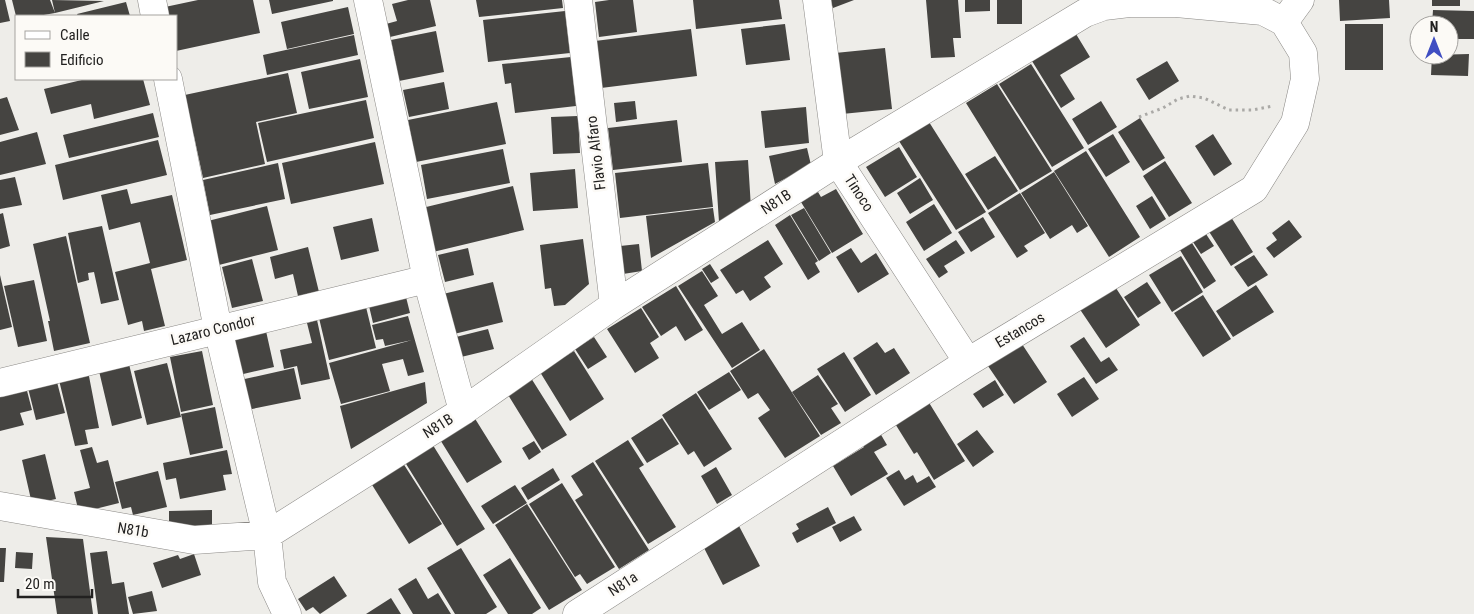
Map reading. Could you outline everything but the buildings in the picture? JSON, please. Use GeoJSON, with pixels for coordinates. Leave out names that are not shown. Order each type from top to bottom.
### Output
{"type":"FeatureCollection","features":[{"type":"Feature","properties":{"kind":"street"},"geometry":{"type":"LineString","coordinates":[[152,0],[155,15]]}},
{"type":"Feature","properties":{"kind":"street"},"geometry":{"type":"LineString","coordinates":[[368,0],[427,278],[463,411]]}},
{"type":"Feature","properties":{"kind":"street","name":"Flavio Alfaro"},"geometry":{"type":"LineString","coordinates":[[578,0],[614,305]]}},
{"type":"Feature","properties":{"kind":"street","name":"Tinoco"},"geometry":{"type":"LineString","coordinates":[[817,0],[838,162],[968,362]]}},
{"type":"Feature","properties":{"kind":"street"},"geometry":{"type":"LineString","coordinates":[[1284,22],[1300,0]]}},
{"type":"Feature","properties":{"kind":"street","name":"N81B"},"geometry":{"type":"LineString","coordinates":[[267,535],[463,411],[614,305],[838,162],[1085,14],[1104,6],[1129,3],[1176,3],[1263,11],[1284,22]]}},
{"type":"Feature","properties":{"kind":"street","name":"Estancos"},"geometry":{"type":"LineString","coordinates":[[668,554],[968,362],[1254,189],[1295,123],[1305,80],[1304,58],[1299,45],[1284,22]]}},
{"type":"Feature","properties":{"kind":"street"},"geometry":{"type":"LineString","coordinates":[[168,80],[218,329],[267,535],[272,582],[287,614]]}},
{"type":"Feature","properties":{"kind":"street","name":"Lazaro Condor"},"geometry":{"type":"LineString","coordinates":[[0,383],[427,278]]}},
{"type":"Feature","properties":{"kind":"street","name":"N81b"},"geometry":{"type":"LineString","coordinates":[[0,506],[194,540],[267,535]]}},
{"type":"Feature","properties":{"kind":"street","name":"N81a"},"geometry":{"type":"LineString","coordinates":[[578,614],[668,554]]}},
{"type":"Feature","properties":{"kind":"path"},"geometry":{"type":"LineString","coordinates":[[1139,117],[1163,108],[1178,99],[1190,96],[1204,98],[1229,110],[1252,110],[1301,101]]}}]}
